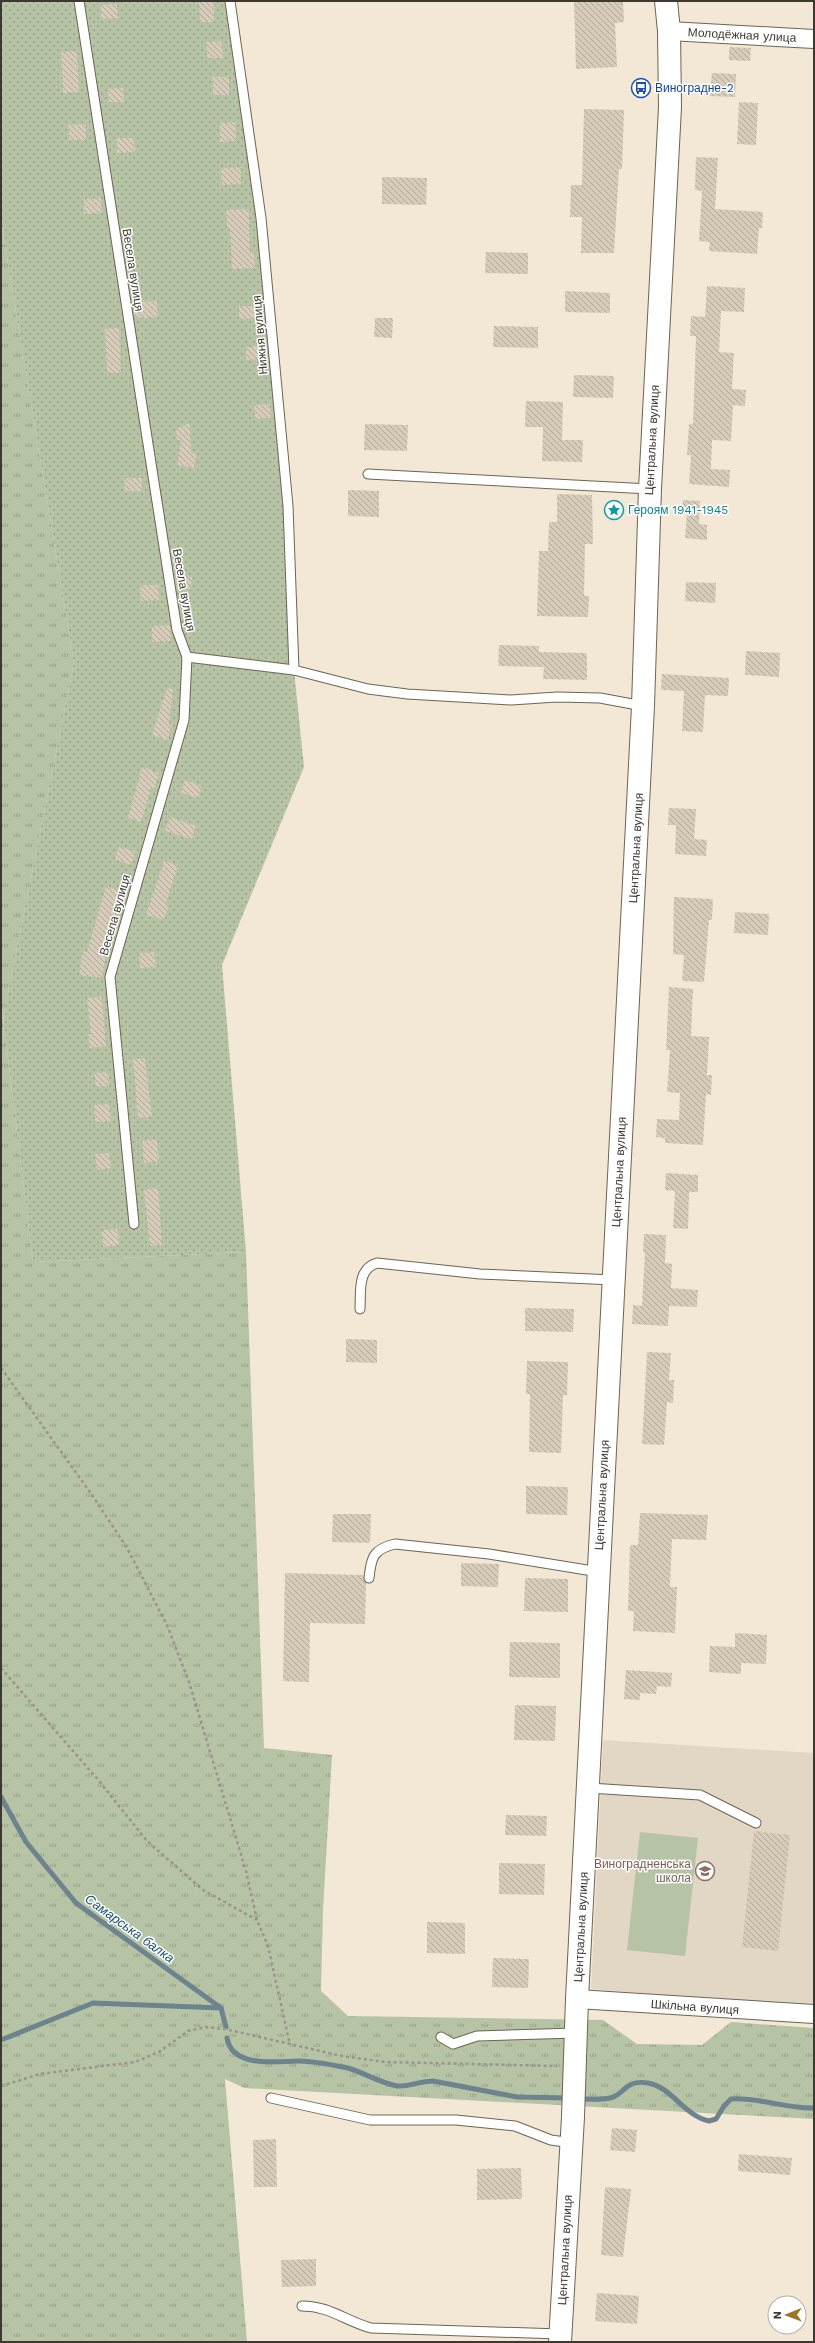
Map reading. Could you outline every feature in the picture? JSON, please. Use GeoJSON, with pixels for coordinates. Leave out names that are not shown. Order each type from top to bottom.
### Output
{"type":"FeatureCollection","features":[{"type":"Feature","properties":{"kind":"street","name":"Центральна вулиця"},"geometry":{"type":"LineString","coordinates":[[560,2338],[572,2143],[577,1999],[644,706],[650,489],[670,107],[669,31],[666,1]]}},
{"type":"Feature","properties":{"kind":"street","name":"Молодёжная улица"},"geometry":{"type":"LineString","coordinates":[[669,31],[814,39]]}},
{"type":"Feature","properties":{"kind":"street","name":"Шкільна вулиця"},"geometry":{"type":"LineString","coordinates":[[577,1999],[814,2014]]}},
{"type":"Feature","properties":{"kind":"lane","name":"Весела вулиця"},"geometry":{"type":"LineString","coordinates":[[79,1],[177,630],[187,658],[184,720],[110,977],[134,1224]]}},
{"type":"Feature","properties":{"kind":"lane","name":"Нижня вулиця"},"geometry":{"type":"LineString","coordinates":[[230,1],[262,218],[288,506],[294,670]]}},
{"type":"Feature","properties":{"kind":"lane"},"geometry":{"type":"LineString","coordinates":[[368,474],[650,489]]}},
{"type":"Feature","properties":{"kind":"lane"},"geometry":{"type":"LineString","coordinates":[[187,658],[294,670],[368,689],[407,694],[511,700],[558,697],[600,698],[644,706]]}},
{"type":"Feature","properties":{"kind":"lane"},"geometry":{"type":"LineString","coordinates":[[360,1309],[361,1282],[365,1271],[370,1266],[377,1263],[480,1274],[614,1280]]}},
{"type":"Feature","properties":{"kind":"lane"},"geometry":{"type":"LineString","coordinates":[[369,1578],[371,1560],[376,1553],[385,1546],[395,1544],[489,1554],[599,1572]]}},
{"type":"Feature","properties":{"kind":"lane"},"geometry":{"type":"LineString","coordinates":[[589,1788],[700,1795],[756,1823]]}},
{"type":"Feature","properties":{"kind":"lane"},"geometry":{"type":"LineString","coordinates":[[441,2037],[453,2044],[477,2036],[576,2033]]}},
{"type":"Feature","properties":{"kind":"lane"},"geometry":{"type":"LineString","coordinates":[[271,2098],[370,2120],[456,2120],[502,2124],[515,2126],[551,2140],[572,2143]]}},
{"type":"Feature","properties":{"kind":"lane"},"geometry":{"type":"LineString","coordinates":[[302,2306],[319,2306],[356,2324],[371,2328],[560,2338]]}},
{"type":"Feature","properties":{"kind":"path"},"geometry":{"type":"LineString","coordinates":[[1,1368],[126,1548],[167,1625],[189,1682],[246,1871],[257,1920],[268,1946],[290,2045]]}},
{"type":"Feature","properties":{"kind":"path"},"geometry":{"type":"LineString","coordinates":[[1,1668],[99,1781],[147,1841],[203,1890],[257,1920]]}},
{"type":"Feature","properties":{"kind":"path"},"geometry":{"type":"LineString","coordinates":[[1,2086],[40,2074],[144,2059],[188,2031],[206,2027],[225,2029],[290,2045],[385,2062],[575,2069]]}},
{"type":"Feature","properties":{"kind":"shaded area","name":"Виноградненська школа"},"geometry":{"type":"Polygon","coordinates":[[[603,1740],[814,1753],[814,2007],[591,1989],[603,1740]]]}},
{"type":"Feature","properties":{"kind":"green space"},"geometry":{"type":"Polygon","coordinates":[[[1,1],[230,1],[261,218],[288,506],[294,670],[304,767],[222,965],[246,1252],[33,1262],[3,1018],[74,663],[1,221],[1,1]]]}},
{"type":"Feature","properties":{"kind":"green space"},"geometry":{"type":"Polygon","coordinates":[[[1,221],[74,663],[3,1018],[33,1262],[246,1252],[264,1748],[332,1755],[323,1910],[321,1991],[348,2016],[603,2020],[637,2044],[702,2045],[731,2022],[814,2028],[814,2119],[244,2088],[225,2079],[247,2342],[1,2342],[1,221]]]}},
{"type":"Feature","properties":{"kind":"green space"},"geometry":{"type":"Polygon","coordinates":[[[640,1832],[698,1838],[685,1956],[627,1950],[640,1832]]]}},
{"type":"Feature","properties":{"kind":"building"},"geometry":{"type":"Polygon","coordinates":[[[199,1],[214,1],[214,22],[200,22],[199,1]]]}},
{"type":"Feature","properties":{"kind":"building"},"geometry":{"type":"Polygon","coordinates":[[[574,1],[623,1],[624,22],[615,23],[617,67],[576,69],[574,1]]]}},
{"type":"Feature","properties":{"kind":"building"},"geometry":{"type":"Polygon","coordinates":[[[117,4],[118,18],[101,19],[101,5],[117,4]]]}},
{"type":"Feature","properties":{"kind":"building"},"geometry":{"type":"Polygon","coordinates":[[[222,41],[223,58],[207,58],[206,42],[222,41]]]}},
{"type":"Feature","properties":{"kind":"building"},"geometry":{"type":"Polygon","coordinates":[[[729,47],[751,48],[750,61],[729,60],[729,47]]]}},
{"type":"Feature","properties":{"kind":"building"},"geometry":{"type":"Polygon","coordinates":[[[77,51],[79,92],[63,93],[61,52],[77,51]]]}},
{"type":"Feature","properties":{"kind":"building"},"geometry":{"type":"Polygon","coordinates":[[[712,73],[736,74],[735,97],[710,96],[712,73]]]}},
{"type":"Feature","properties":{"kind":"building"},"geometry":{"type":"Polygon","coordinates":[[[213,77],[229,77],[229,95],[213,95],[213,77]]]}},
{"type":"Feature","properties":{"kind":"building"},"geometry":{"type":"Polygon","coordinates":[[[123,88],[124,102],[109,102],[108,89],[123,88]]]}},
{"type":"Feature","properties":{"kind":"building"},"geometry":{"type":"Polygon","coordinates":[[[739,102],[758,103],[756,145],[737,144],[739,102]]]}},
{"type":"Feature","properties":{"kind":"building"},"geometry":{"type":"Polygon","coordinates":[[[584,109],[624,110],[622,169],[619,169],[614,253],[581,253],[582,217],[570,217],[571,185],[582,185],[584,109]]]}},
{"type":"Feature","properties":{"kind":"building"},"geometry":{"type":"Polygon","coordinates":[[[235,122],[236,141],[220,142],[220,123],[235,122]]]}},
{"type":"Feature","properties":{"kind":"building"},"geometry":{"type":"Polygon","coordinates":[[[86,124],[86,140],[69,140],[69,125],[86,124]]]}},
{"type":"Feature","properties":{"kind":"building"},"geometry":{"type":"Polygon","coordinates":[[[117,138],[134,138],[135,152],[117,153],[117,138]]]}},
{"type":"Feature","properties":{"kind":"building"},"geometry":{"type":"Polygon","coordinates":[[[696,157],[718,158],[715,209],[763,212],[762,228],[759,228],[757,254],[709,251],[710,242],[699,241],[702,191],[695,190],[696,157]]]}},
{"type":"Feature","properties":{"kind":"building"},"geometry":{"type":"Polygon","coordinates":[[[241,167],[241,184],[222,185],[221,168],[241,167]]]}},
{"type":"Feature","properties":{"kind":"building"},"geometry":{"type":"Polygon","coordinates":[[[382,177],[427,178],[426,205],[382,204],[382,177]]]}},
{"type":"Feature","properties":{"kind":"building"},"geometry":{"type":"Polygon","coordinates":[[[101,198],[102,213],[84,214],[84,199],[101,198]]]}},
{"type":"Feature","properties":{"kind":"building"},"geometry":{"type":"Polygon","coordinates":[[[249,209],[250,253],[254,253],[255,268],[232,269],[230,229],[227,229],[226,210],[249,209]]]}},
{"type":"Feature","properties":{"kind":"building"},"geometry":{"type":"Polygon","coordinates":[[[486,252],[528,253],[528,274],[485,273],[486,252]]]}},
{"type":"Feature","properties":{"kind":"building"},"geometry":{"type":"Polygon","coordinates":[[[707,286],[745,288],[744,312],[721,311],[719,352],[734,353],[732,389],[746,390],[745,406],[733,405],[731,441],[712,440],[711,469],[730,470],[729,487],[689,484],[691,455],[687,455],[689,424],[693,424],[696,336],[690,336],[691,316],[705,317],[707,286]]]}},
{"type":"Feature","properties":{"kind":"building"},"geometry":{"type":"Polygon","coordinates":[[[565,291],[610,293],[610,313],[565,312],[565,291]]]}},
{"type":"Feature","properties":{"kind":"building"},"geometry":{"type":"Polygon","coordinates":[[[157,301],[158,317],[135,318],[135,302],[157,301]]]}},
{"type":"Feature","properties":{"kind":"building"},"geometry":{"type":"Polygon","coordinates":[[[239,306],[260,306],[261,318],[239,319],[239,306]]]}},
{"type":"Feature","properties":{"kind":"building"},"geometry":{"type":"Polygon","coordinates":[[[375,318],[393,318],[392,338],[374,337],[375,318]]]}},
{"type":"Feature","properties":{"kind":"building"},"geometry":{"type":"Polygon","coordinates":[[[494,326],[538,327],[538,348],[493,347],[494,326]]]}},
{"type":"Feature","properties":{"kind":"building"},"geometry":{"type":"Polygon","coordinates":[[[119,328],[121,373],[107,373],[105,329],[119,328]]]}},
{"type":"Feature","properties":{"kind":"building"},"geometry":{"type":"Polygon","coordinates":[[[263,346],[264,359],[246,360],[246,347],[263,346]]]}},
{"type":"Feature","properties":{"kind":"building"},"geometry":{"type":"Polygon","coordinates":[[[574,375],[614,376],[613,398],[573,397],[574,375]]]}},
{"type":"Feature","properties":{"kind":"building"},"geometry":{"type":"Polygon","coordinates":[[[526,401],[563,402],[562,440],[583,440],[582,462],[542,461],[543,427],[525,427],[526,401]]]}},
{"type":"Feature","properties":{"kind":"building"},"geometry":{"type":"Polygon","coordinates":[[[270,404],[271,418],[255,419],[254,405],[270,404]]]}},
{"type":"Feature","properties":{"kind":"building"},"geometry":{"type":"Polygon","coordinates":[[[184,424],[190,424],[191,453],[196,454],[194,468],[177,465],[181,440],[177,440],[176,428],[183,427],[184,424]]]}},
{"type":"Feature","properties":{"kind":"building"},"geometry":{"type":"Polygon","coordinates":[[[365,424],[408,425],[407,451],[364,450],[365,424]]]}},
{"type":"Feature","properties":{"kind":"building"},"geometry":{"type":"Polygon","coordinates":[[[124,478],[142,478],[142,491],[125,491],[124,478]]]}},
{"type":"Feature","properties":{"kind":"building"},"geometry":{"type":"Polygon","coordinates":[[[348,490],[379,491],[379,517],[348,516],[348,490]]]}},
{"type":"Feature","properties":{"kind":"building"},"geometry":{"type":"Polygon","coordinates":[[[557,494],[592,495],[593,544],[585,544],[584,596],[589,596],[588,617],[537,616],[539,551],[548,551],[549,522],[557,522],[557,494]]]}},
{"type":"Feature","properties":{"kind":"building"},"geometry":{"type":"Polygon","coordinates":[[[683,500],[700,501],[699,524],[707,525],[707,540],[685,538],[687,513],[682,512],[683,500]]]}},
{"type":"Feature","properties":{"kind":"building"},"geometry":{"type":"Polygon","coordinates":[[[175,575],[192,577],[190,590],[177,588],[175,575]]]}},
{"type":"Feature","properties":{"kind":"building"},"geometry":{"type":"Polygon","coordinates":[[[686,582],[716,583],[715,603],[685,601],[686,582]]]}},
{"type":"Feature","properties":{"kind":"building"},"geometry":{"type":"Polygon","coordinates":[[[140,585],[158,585],[159,600],[141,601],[140,585]]]}},
{"type":"Feature","properties":{"kind":"building"},"geometry":{"type":"Polygon","coordinates":[[[170,625],[171,641],[152,642],[152,626],[170,625]]]}},
{"type":"Feature","properties":{"kind":"building"},"geometry":{"type":"Polygon","coordinates":[[[499,645],[539,646],[539,652],[587,653],[587,680],[543,679],[544,667],[498,666],[499,645]]]}},
{"type":"Feature","properties":{"kind":"building"},"geometry":{"type":"Polygon","coordinates":[[[746,651],[780,653],[779,677],[745,675],[746,651]]]}},
{"type":"Feature","properties":{"kind":"building"},"geometry":{"type":"Polygon","coordinates":[[[662,674],[729,678],[728,696],[705,695],[703,732],[682,731],[684,691],[661,690],[662,674]]]}},
{"type":"Feature","properties":{"kind":"building"},"geometry":{"type":"Polygon","coordinates":[[[167,688],[173,689],[169,725],[172,725],[167,740],[152,735],[167,688]]]}},
{"type":"Feature","properties":{"kind":"building"},"geometry":{"type":"Polygon","coordinates":[[[142,767],[159,773],[154,789],[151,788],[141,822],[128,818],[142,767]]]}},
{"type":"Feature","properties":{"kind":"building"},"geometry":{"type":"Polygon","coordinates":[[[185,780],[202,786],[198,798],[181,793],[185,780]]]}},
{"type":"Feature","properties":{"kind":"building"},"geometry":{"type":"Polygon","coordinates":[[[669,808],[696,809],[694,839],[707,840],[706,856],[675,854],[676,825],[668,825],[669,808]]]}},
{"type":"Feature","properties":{"kind":"building"},"geometry":{"type":"Polygon","coordinates":[[[170,817],[196,826],[192,839],[165,831],[170,817]]]}},
{"type":"Feature","properties":{"kind":"building"},"geometry":{"type":"Polygon","coordinates":[[[119,846],[135,852],[131,865],[115,859],[119,846]]]}},
{"type":"Feature","properties":{"kind":"building"},"geometry":{"type":"Polygon","coordinates":[[[164,861],[178,865],[166,903],[169,904],[164,920],[146,915],[164,861]]]}},
{"type":"Feature","properties":{"kind":"building"},"geometry":{"type":"Polygon","coordinates":[[[106,886],[125,892],[111,937],[109,937],[102,978],[79,975],[83,951],[87,952],[106,886]]]}},
{"type":"Feature","properties":{"kind":"building"},"geometry":{"type":"Polygon","coordinates":[[[674,897],[713,899],[712,920],[709,920],[704,982],[682,981],[684,955],[673,954],[674,897]]]}},
{"type":"Feature","properties":{"kind":"building"},"geometry":{"type":"Polygon","coordinates":[[[735,912],[769,914],[768,935],[734,933],[735,912]]]}},
{"type":"Feature","properties":{"kind":"building"},"geometry":{"type":"Polygon","coordinates":[[[154,952],[156,967],[140,968],[139,953],[154,952]]]}},
{"type":"Feature","properties":{"kind":"building"},"geometry":{"type":"Polygon","coordinates":[[[669,987],[693,989],[691,1036],[709,1037],[707,1075],[712,1075],[711,1095],[706,1094],[703,1145],[665,1143],[665,1138],[656,1137],[657,1119],[679,1120],[680,1093],[667,1092],[670,1050],[666,1050],[669,987]]]}},
{"type":"Feature","properties":{"kind":"building"},"geometry":{"type":"Polygon","coordinates":[[[102,997],[106,1046],[90,1048],[88,1034],[91,1034],[87,998],[102,997]]]}},
{"type":"Feature","properties":{"kind":"building"},"geometry":{"type":"Polygon","coordinates":[[[145,1058],[152,1117],[138,1118],[133,1059],[145,1058]]]}},
{"type":"Feature","properties":{"kind":"building"},"geometry":{"type":"Polygon","coordinates":[[[108,1072],[109,1086],[96,1087],[94,1073],[108,1072]]]}},
{"type":"Feature","properties":{"kind":"building"},"geometry":{"type":"Polygon","coordinates":[[[109,1104],[111,1121],[95,1122],[94,1105],[109,1104]]]}},
{"type":"Feature","properties":{"kind":"building"},"geometry":{"type":"Polygon","coordinates":[[[157,1139],[159,1161],[144,1163],[142,1141],[157,1139]]]}},
{"type":"Feature","properties":{"kind":"building"},"geometry":{"type":"Polygon","coordinates":[[[109,1153],[111,1168],[97,1170],[95,1154],[109,1153]]]}},
{"type":"Feature","properties":{"kind":"building"},"geometry":{"type":"Polygon","coordinates":[[[666,1173],[698,1175],[698,1192],[689,1192],[688,1229],[673,1228],[675,1191],[665,1190],[666,1173]]]}},
{"type":"Feature","properties":{"kind":"building"},"geometry":{"type":"Polygon","coordinates":[[[158,1188],[162,1245],[150,1246],[144,1190],[158,1188]]]}},
{"type":"Feature","properties":{"kind":"building"},"geometry":{"type":"Polygon","coordinates":[[[118,1229],[119,1245],[103,1247],[102,1230],[118,1229]]]}},
{"type":"Feature","properties":{"kind":"building"},"geometry":{"type":"Polygon","coordinates":[[[644,1234],[666,1235],[665,1263],[672,1264],[671,1288],[698,1290],[697,1307],[669,1306],[668,1326],[632,1324],[633,1305],[642,1306],[645,1252],[643,1252],[644,1234]]]}},
{"type":"Feature","properties":{"kind":"building"},"geometry":{"type":"Polygon","coordinates":[[[525,1308],[574,1309],[573,1332],[525,1331],[525,1308]]]}},
{"type":"Feature","properties":{"kind":"building"},"geometry":{"type":"Polygon","coordinates":[[[346,1339],[377,1340],[377,1363],[346,1362],[346,1339]]]}},
{"type":"Feature","properties":{"kind":"building"},"geometry":{"type":"Polygon","coordinates":[[[647,1352],[671,1353],[669,1380],[674,1380],[673,1403],[667,1402],[664,1445],[642,1444],[647,1352]]]}},
{"type":"Feature","properties":{"kind":"building"},"geometry":{"type":"Polygon","coordinates":[[[527,1361],[568,1362],[567,1395],[563,1395],[561,1453],[529,1452],[530,1394],[526,1394],[527,1361]]]}},
{"type":"Feature","properties":{"kind":"building"},"geometry":{"type":"Polygon","coordinates":[[[526,1486],[568,1487],[567,1515],[526,1514],[526,1486]]]}},
{"type":"Feature","properties":{"kind":"building"},"geometry":{"type":"Polygon","coordinates":[[[640,1513],[708,1515],[706,1540],[672,1539],[670,1587],[677,1587],[675,1633],[633,1631],[634,1611],[628,1611],[630,1545],[638,1545],[640,1513]]]}},
{"type":"Feature","properties":{"kind":"building"},"geometry":{"type":"Polygon","coordinates":[[[333,1514],[371,1514],[370,1543],[332,1542],[333,1514]]]}},
{"type":"Feature","properties":{"kind":"building"},"geometry":{"type":"Polygon","coordinates":[[[461,1563],[499,1564],[498,1587],[461,1586],[461,1563]]]}},
{"type":"Feature","properties":{"kind":"building"},"geometry":{"type":"Polygon","coordinates":[[[285,1573],[363,1575],[366,1583],[365,1624],[310,1623],[309,1682],[283,1681],[285,1573]]]}},
{"type":"Feature","properties":{"kind":"building"},"geometry":{"type":"Polygon","coordinates":[[[525,1578],[568,1579],[568,1612],[524,1611],[525,1578]]]}},
{"type":"Feature","properties":{"kind":"building"},"geometry":{"type":"Polygon","coordinates":[[[735,1633],[767,1635],[766,1664],[741,1663],[741,1674],[709,1672],[710,1646],[735,1647],[735,1633]]]}},
{"type":"Feature","properties":{"kind":"building"},"geometry":{"type":"Polygon","coordinates":[[[510,1642],[560,1643],[560,1678],[509,1677],[510,1642]]]}},
{"type":"Feature","properties":{"kind":"building"},"geometry":{"type":"Polygon","coordinates":[[[626,1670],[672,1673],[671,1687],[657,1686],[656,1694],[640,1693],[640,1700],[624,1699],[626,1670]]]}},
{"type":"Feature","properties":{"kind":"building"},"geometry":{"type":"Polygon","coordinates":[[[515,1705],[556,1706],[555,1741],[514,1740],[515,1705]]]}},
{"type":"Feature","properties":{"kind":"building"},"geometry":{"type":"Polygon","coordinates":[[[506,1815],[547,1816],[546,1836],[505,1835],[506,1815]]]}},
{"type":"Feature","properties":{"kind":"building"},"geometry":{"type":"Polygon","coordinates":[[[754,1831],[790,1835],[778,1951],[742,1947],[754,1831]]]}},
{"type":"Feature","properties":{"kind":"building"},"geometry":{"type":"Polygon","coordinates":[[[499,1863],[545,1864],[544,1895],[499,1894],[499,1863]]]}},
{"type":"Feature","properties":{"kind":"building"},"geometry":{"type":"Polygon","coordinates":[[[427,1922],[465,1923],[465,1954],[427,1953],[427,1922]]]}},
{"type":"Feature","properties":{"kind":"building"},"geometry":{"type":"Polygon","coordinates":[[[493,1958],[529,1959],[528,1988],[492,1987],[493,1958]]]}},
{"type":"Feature","properties":{"kind":"building"},"geometry":{"type":"Polygon","coordinates":[[[612,2128],[637,2130],[635,2152],[610,2150],[612,2128]]]}},
{"type":"Feature","properties":{"kind":"building"},"geometry":{"type":"Polygon","coordinates":[[[276,2139],[277,2187],[254,2187],[253,2140],[276,2139]]]}},
{"type":"Feature","properties":{"kind":"building"},"geometry":{"type":"Polygon","coordinates":[[[739,2154],[792,2158],[790,2175],[738,2171],[739,2154]]]}},
{"type":"Feature","properties":{"kind":"building"},"geometry":{"type":"Polygon","coordinates":[[[521,2168],[522,2199],[477,2200],[477,2169],[521,2168]]]}},
{"type":"Feature","properties":{"kind":"building"},"geometry":{"type":"Polygon","coordinates":[[[605,2187],[631,2189],[623,2257],[601,2255],[605,2187]]]}},
{"type":"Feature","properties":{"kind":"building"},"geometry":{"type":"Polygon","coordinates":[[[316,2259],[316,2286],[282,2287],[281,2260],[316,2259]]]}},
{"type":"Feature","properties":{"kind":"building"},"geometry":{"type":"Polygon","coordinates":[[[597,2293],[639,2296],[637,2324],[595,2321],[597,2293]]]}},
{"type":"Feature","properties":{"kind":"waterway","name":"Самарська балка"},"geometry":{"type":"LineString","coordinates":[[1,1797],[26,1842],[76,1903],[221,2008],[226,2027]]}},
{"type":"Feature","properties":{"kind":"waterway"},"geometry":{"type":"LineString","coordinates":[[1,2040],[93,2003],[221,2008]]}},
{"type":"Feature","properties":{"kind":"waterway","name":"Самарська балка"},"geometry":{"type":"LineString","coordinates":[[227,2038],[231,2048],[238,2055],[247,2059],[269,2062],[305,2061],[330,2064],[348,2068],[385,2083],[397,2086],[406,2086],[433,2081],[517,2097],[569,2098]]}},
{"type":"Feature","properties":{"kind":"waterway","name":"Самарська балка"},"geometry":{"type":"LineString","coordinates":[[579,2099],[610,2098],[619,2094],[629,2085],[640,2082],[648,2083],[664,2090],[692,2114],[709,2121],[716,2119],[724,2106],[731,2099],[752,2100],[793,2107],[814,2108]]}},
{"type":"Feature","properties":{"kind":"place","name":"Виноградне-2"},"geometry":{"type":"Point","coordinates":[641,88]}},
{"type":"Feature","properties":{"kind":"place","name":"Героям 1941-1945"},"geometry":{"type":"Point","coordinates":[614,510]}},
{"type":"Feature","properties":{"kind":"place","name":"Виноградненська школа"},"geometry":{"type":"Point","coordinates":[705,1871]}}]}
